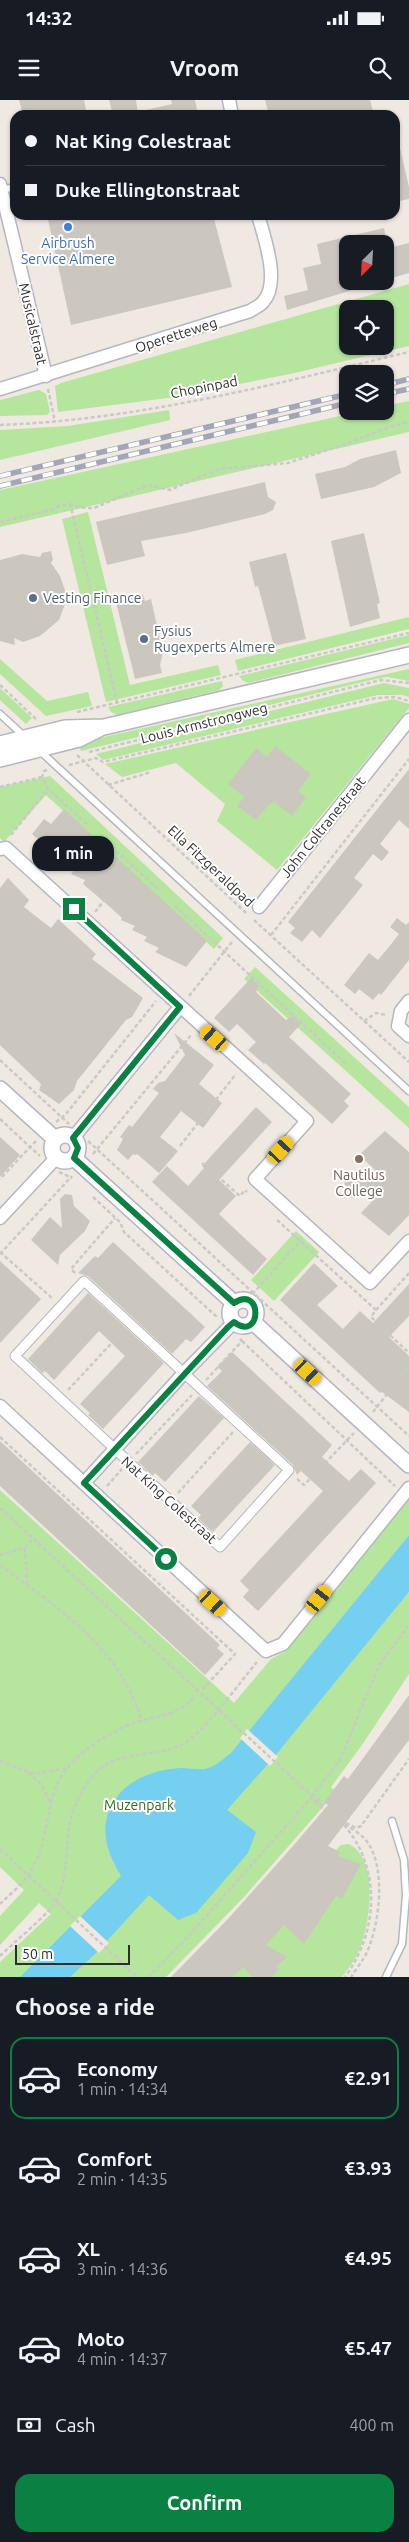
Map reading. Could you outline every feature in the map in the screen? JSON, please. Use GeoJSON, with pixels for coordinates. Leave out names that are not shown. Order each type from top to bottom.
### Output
{"type":"FeatureCollection","features":[{"type":"Feature","properties":{"kind":"street","name":"Musicalstraat"},"geometry":{"type":"LineString","coordinates":[[1,187],[46,376]]}},
{"type":"Feature","properties":{"kind":"street","name":"Operetteweg"},"geometry":{"type":"LineString","coordinates":[[0,389],[250,311],[263,302],[270,289],[271,265],[259,220]]}},
{"type":"Feature","properties":{"kind":"street","name":"Louis Armstrongweg"},"geometry":{"type":"LineString","coordinates":[[0,744],[22,735],[65,728],[104,726],[409,655]]}},
{"type":"Feature","properties":{"kind":"street","name":"John Coltranestraat"},"geometry":{"type":"LineString","coordinates":[[258,907],[409,720]]}},
{"type":"Feature","properties":{"kind":"street","name":"Louis Armstrongweg"},"geometry":{"type":"LineString","coordinates":[[0,759],[79,739],[104,726]]}},
{"type":"Feature","properties":{"kind":"street"},"geometry":{"type":"LineString","coordinates":[[3,848],[88,921],[199,1025],[307,1121],[255,1179],[370,1283],[409,1241]]}},
{"type":"Feature","properties":{"kind":"street"},"geometry":{"type":"LineString","coordinates":[[409,1001],[399,1014],[398,1026],[409,1036]]}},
{"type":"Feature","properties":{"kind":"street"},"geometry":{"type":"LineString","coordinates":[[78,1161],[76,1135],[180,1007]]}},
{"type":"Feature","properties":{"kind":"street"},"geometry":{"type":"LineString","coordinates":[[0,1089],[50,1135],[53,1161],[0,1218]]}},
{"type":"Feature","properties":{"kind":"street"},"geometry":{"type":"LineString","coordinates":[[50,1135],[76,1135]]}},
{"type":"Feature","properties":{"kind":"street"},"geometry":{"type":"LineString","coordinates":[[53,1161],[78,1161],[245,1298],[256,1309],[253,1322]]}},
{"type":"Feature","properties":{"kind":"street","name":"Nat King Colestraat"},"geometry":{"type":"LineString","coordinates":[[84,1281],[289,1470],[220,1546],[170,1502],[14,1356],[61,1306],[84,1281]]}},
{"type":"Feature","properties":{"kind":"street"},"geometry":{"type":"LineString","coordinates":[[245,1298],[226,1321],[244,1326],[253,1322]]}},
{"type":"Feature","properties":{"kind":"street","name":"Nat King Colestraat"},"geometry":{"type":"LineString","coordinates":[[84,1483],[184,1373],[226,1321]]}},
{"type":"Feature","properties":{"kind":"street"},"geometry":{"type":"LineString","coordinates":[[253,1322],[409,1465]]}},
{"type":"Feature","properties":{"kind":"street"},"geometry":{"type":"LineString","coordinates":[[0,1406],[266,1651],[283,1644],[406,1491]]}},
{"type":"Feature","properties":{"kind":"lane"},"geometry":{"type":"LineString","coordinates":[[0,714],[409,1091]]}},
{"type":"Feature","properties":{"kind":"lane"},"geometry":{"type":"LineString","coordinates":[[386,1977],[402,1944],[408,1895],[404,1860],[392,1821]]}},
{"type":"Feature","properties":{"kind":"path","name":"Chopinpad"},"geometry":{"type":"LineString","coordinates":[[0,425],[55,422],[108,415],[280,383],[409,352]]}},
{"type":"Feature","properties":{"kind":"path"},"geometry":{"type":"LineString","coordinates":[[46,376],[55,422]]}},
{"type":"Feature","properties":{"kind":"path"},"geometry":{"type":"LineString","coordinates":[[0,522],[55,510],[58,506],[70,503],[86,509],[94,508],[148,485],[170,490],[219,469],[288,463],[346,444],[392,426],[409,422]]}},
{"type":"Feature","properties":{"kind":"path"},"geometry":{"type":"LineString","coordinates":[[70,503],[117,702]]}},
{"type":"Feature","properties":{"kind":"path"},"geometry":{"type":"LineString","coordinates":[[75,712],[409,633]]}},
{"type":"Feature","properties":{"kind":"path","name":"Louis Armstrongweg"},"geometry":{"type":"LineString","coordinates":[[51,761],[381,680],[409,683]]}},
{"type":"Feature","properties":{"kind":"path"},"geometry":{"type":"LineString","coordinates":[[0,685],[38,721],[22,735]]}},
{"type":"Feature","properties":{"kind":"path"},"geometry":{"type":"LineString","coordinates":[[89,826],[48,789],[42,777],[44,771],[96,758],[103,762],[376,698],[395,697],[409,701]]}},
{"type":"Feature","properties":{"kind":"path","name":"Ella Fitzgeraldpad"},"geometry":{"type":"LineString","coordinates":[[63,744],[409,1062]]}},
{"type":"Feature","properties":{"kind":"path","name":"John Coltranestraat"},"geometry":{"type":"LineString","coordinates":[[271,935],[409,759]]}},
{"type":"Feature","properties":{"kind":"path"},"geometry":{"type":"LineString","coordinates":[[108,785],[151,772]]}},
{"type":"Feature","properties":{"kind":"path"},"geometry":{"type":"LineString","coordinates":[[0,787],[42,777]]}},
{"type":"Feature","properties":{"kind":"path"},"geometry":{"type":"LineString","coordinates":[[3,848],[48,789]]}},
{"type":"Feature","properties":{"kind":"path"},"geometry":{"type":"LineString","coordinates":[[102,838],[159,890]]}},
{"type":"Feature","properties":{"kind":"path"},"geometry":{"type":"LineString","coordinates":[[88,921],[132,865]]}},
{"type":"Feature","properties":{"kind":"path"},"geometry":{"type":"LineString","coordinates":[[175,906],[346,1064]]}},
{"type":"Feature","properties":{"kind":"path"},"geometry":{"type":"LineString","coordinates":[[180,1007],[238,934]]}},
{"type":"Feature","properties":{"kind":"path"},"geometry":{"type":"LineString","coordinates":[[0,1179],[30,1147],[50,1135],[62,1117],[163,992]]}},
{"type":"Feature","properties":{"kind":"path"},"geometry":{"type":"LineString","coordinates":[[364,1021],[376,1013],[399,1014]]}},
{"type":"Feature","properties":{"kind":"path"},"geometry":{"type":"LineString","coordinates":[[61,1306],[0,1253],[71,1177],[78,1161],[98,1149],[199,1025]]}},
{"type":"Feature","properties":{"kind":"path"},"geometry":{"type":"LineString","coordinates":[[0,1060],[62,1117],[76,1135],[98,1149],[245,1298],[409,1436]]}},
{"type":"Feature","properties":{"kind":"path"},"geometry":{"type":"LineString","coordinates":[[180,1146],[244,1064]]}},
{"type":"Feature","properties":{"kind":"path"},"geometry":{"type":"LineString","coordinates":[[0,1119],[30,1147],[53,1161],[64,1176],[71,1177],[78,1184]]}},
{"type":"Feature","properties":{"kind":"path"},"geometry":{"type":"LineString","coordinates":[[202,1162],[240,1196],[245,1190],[252,1197]]}},
{"type":"Feature","properties":{"kind":"path"},"geometry":{"type":"LineString","coordinates":[[86,1191],[115,1218],[124,1232],[226,1321]]}},
{"type":"Feature","properties":{"kind":"path"},"geometry":{"type":"LineString","coordinates":[[273,1216],[376,1310]]}},
{"type":"Feature","properties":{"kind":"path"},"geometry":{"type":"LineString","coordinates":[[84,1281],[71,1269],[115,1218]]}},
{"type":"Feature","properties":{"kind":"path"},"geometry":{"type":"LineString","coordinates":[[245,1298],[311,1229]]}},
{"type":"Feature","properties":{"kind":"path"},"geometry":{"type":"LineString","coordinates":[[409,1273],[371,1317],[409,1353]]}},
{"type":"Feature","properties":{"kind":"path"},"geometry":{"type":"LineString","coordinates":[[60,1399],[130,1324]]}},
{"type":"Feature","properties":{"kind":"path"},"geometry":{"type":"LineString","coordinates":[[242,1341],[406,1491]]}},
{"type":"Feature","properties":{"kind":"path"},"geometry":{"type":"LineString","coordinates":[[170,1502],[240,1425]]}},
{"type":"Feature","properties":{"kind":"path"},"geometry":{"type":"LineString","coordinates":[[0,1437],[235,1654],[202,1690]]}},
{"type":"Feature","properties":{"kind":"path"},"geometry":{"type":"LineString","coordinates":[[0,1508],[325,1808]]}},
{"type":"Feature","properties":{"kind":"path"},"geometry":{"type":"LineString","coordinates":[[0,1555],[25,1548],[33,1538]]}},
{"type":"Feature","properties":{"kind":"path"},"geometry":{"type":"LineString","coordinates":[[25,1548],[27,1585]]}},
{"type":"Feature","properties":{"kind":"path"},"geometry":{"type":"LineString","coordinates":[[0,1565],[100,1644],[121,1674],[138,1706],[142,1721]]}},
{"type":"Feature","properties":{"kind":"path"},"geometry":{"type":"LineString","coordinates":[[325,1808],[313,1795],[340,1760],[380,1665],[409,1625]]}},
{"type":"Feature","properties":{"kind":"path"},"geometry":{"type":"LineString","coordinates":[[0,1956],[56,1901],[63,1881],[69,1826],[80,1796],[93,1775],[109,1762],[144,1752],[174,1748],[194,1736],[266,1651]]}},
{"type":"Feature","properties":{"kind":"path"},"geometry":{"type":"LineString","coordinates":[[0,1904],[29,1875],[40,1852],[53,1794],[67,1768],[93,1743],[142,1721],[177,1713],[196,1696]]}},
{"type":"Feature","properties":{"kind":"path"},"geometry":{"type":"LineString","coordinates":[[345,1824],[356,1828],[361,1826],[408,1764],[409,1759]]}},
{"type":"Feature","properties":{"kind":"path"},"geometry":{"type":"LineString","coordinates":[[0,1761],[35,1774],[67,1768]]}},
{"type":"Feature","properties":{"kind":"path"},"geometry":{"type":"LineString","coordinates":[[27,1772],[41,1784],[51,1804]]}},
{"type":"Feature","properties":{"kind":"path"},"geometry":{"type":"LineString","coordinates":[[148,1977],[189,1935],[311,1798],[325,1808]]}},
{"type":"Feature","properties":{"kind":"path"},"geometry":{"type":"LineString","coordinates":[[345,1824],[371,1875],[372,1895],[369,1924],[362,1946],[345,1977]]}},
{"type":"Feature","properties":{"kind":"path"},"geometry":{"type":"LineString","coordinates":[[345,1824],[365,1839],[377,1861],[379,1899],[372,1935],[365,1956],[351,1977]]}},
{"type":"Feature","properties":{"kind":"path"},"geometry":{"type":"LineString","coordinates":[[0,1848],[137,1977]]}},
{"type":"Feature","properties":{"kind":"green space"},"geometry":{"type":"Polygon","coordinates":[[[409,284],[409,346],[394,350],[394,300],[353,300],[394,290],[394,288],[409,284]]]}},
{"type":"Feature","properties":{"kind":"green space"},"geometry":{"type":"Polygon","coordinates":[[[339,304],[339,355],[371,355],[290,374],[168,398],[58,412],[55,386],[339,304]]]}},
{"type":"Feature","properties":{"kind":"green space"},"geometry":{"type":"Polygon","coordinates":[[[39,390],[46,394],[50,412],[47,415],[0,416],[0,400],[39,390]]]}},
{"type":"Feature","properties":{"kind":"green space"},"geometry":{"type":"Polygon","coordinates":[[[409,401],[409,432],[0,527],[0,490],[339,416],[339,420],[394,420],[394,404],[409,401]]]}},
{"type":"Feature","properties":{"kind":"green space"},"geometry":{"type":"Polygon","coordinates":[[[169,410],[170,420],[0,460],[0,430],[68,426],[169,410]]]}},
{"type":"Feature","properties":{"kind":"green space"},"geometry":{"type":"Polygon","coordinates":[[[88,512],[130,685],[218,665],[221,675],[106,702],[62,519],[88,512]]]}},
{"type":"Feature","properties":{"kind":"green space"},"geometry":{"type":"Polygon","coordinates":[[[409,617],[409,629],[238,671],[235,660],[409,617]]]}},
{"type":"Feature","properties":{"kind":"green space"},"geometry":{"type":"Polygon","coordinates":[[[409,635],[409,643],[248,683],[239,676],[409,635]]]}},
{"type":"Feature","properties":{"kind":"green space"},"geometry":{"type":"Polygon","coordinates":[[[0,659],[47,701],[88,692],[92,706],[46,716],[0,674],[0,659]]]}},
{"type":"Feature","properties":{"kind":"green space"},"geometry":{"type":"Polygon","coordinates":[[[409,669],[409,681],[387,677],[371,680],[81,751],[77,743],[409,669]]]}},
{"type":"Feature","properties":{"kind":"green space"},"geometry":{"type":"Polygon","coordinates":[[[222,681],[223,686],[219,690],[118,715],[111,712],[108,707],[222,681]]]}},
{"type":"Feature","properties":{"kind":"green space"},"geometry":{"type":"Polygon","coordinates":[[[384,683],[409,688],[409,697],[402,695],[378,695],[103,760],[96,754],[384,683]]]}},
{"type":"Feature","properties":{"kind":"green space"},"geometry":{"type":"Polygon","coordinates":[[[0,688],[32,718],[26,724],[0,700],[0,688]]]}},
{"type":"Feature","properties":{"kind":"green space"},"geometry":{"type":"Polygon","coordinates":[[[393,699],[409,704],[409,708],[277,870],[217,821],[225,804],[176,763],[122,777],[105,764],[393,699]]]}},
{"type":"Feature","properties":{"kind":"green space"},"geometry":{"type":"Polygon","coordinates":[[[50,776],[223,938],[214,949],[46,795],[4,842],[0,838],[0,787],[50,776]]]}},
{"type":"Feature","properties":{"kind":"green space"},"geometry":{"type":"Polygon","coordinates":[[[255,967],[409,1107],[409,1128],[244,979],[255,967]]]}},
{"type":"Feature","properties":{"kind":"green space"},"geometry":{"type":"Polygon","coordinates":[[[296,1231],[319,1252],[274,1301],[251,1280],[296,1231]]]}},
{"type":"Feature","properties":{"kind":"green space","name":"Muzenpark"},"geometry":{"type":"Polygon","coordinates":[[[0,1490],[234,1703],[271,1659],[284,1652],[409,1498],[409,1535],[256,1723],[283,1746],[409,1592],[409,1674],[362,1745],[331,1787],[336,1792],[244,1897],[166,1977],[0,1977],[0,1962],[51,1914],[39,1903],[0,1945],[0,1916],[24,1890],[0,1867],[0,1490]]]}},
{"type":"Feature","properties":{"kind":"green space"},"geometry":{"type":"Polygon","coordinates":[[[349,1844],[359,1852],[365,1864],[369,1878],[370,1893],[366,1925],[359,1951],[342,1977],[210,1977],[341,1845],[349,1844]]]}},
{"type":"Feature","properties":{"kind":"water"},"geometry":{"type":"Polygon","coordinates":[[[409,1535],[409,1592],[275,1756],[227,1810],[256,1832],[248,1853],[196,1913],[178,1920],[149,1895],[95,1954],[70,1977],[20,1977],[121,1876],[107,1845],[105,1828],[109,1811],[121,1792],[138,1779],[159,1771],[181,1768],[209,1768],[231,1753],[409,1535]]]}},
{"type":"Feature","properties":{"kind":"pier"},"geometry":{"type":"Polygon","coordinates":[[[247,1729],[278,1757],[270,1766],[240,1738],[247,1729]]]}},
{"type":"Feature","properties":{"kind":"pier"},"geometry":{"type":"Polygon","coordinates":[[[80,1916],[109,1943],[99,1953],[70,1926],[80,1916]]]}},
{"type":"Feature","properties":{"kind":"building"},"geometry":{"type":"Polygon","coordinates":[[[19,100],[84,100],[86,110],[22,110],[19,100]]]}},
{"type":"Feature","properties":{"kind":"building"},"geometry":{"type":"Polygon","coordinates":[[[109,100],[136,100],[137,110],[112,110],[109,100]]]}},
{"type":"Feature","properties":{"kind":"building"},"geometry":{"type":"Polygon","coordinates":[[[171,100],[195,100],[197,110],[146,110],[172,104],[171,100]]]}},
{"type":"Feature","properties":{"kind":"building"},"geometry":{"type":"Polygon","coordinates":[[[265,100],[370,100],[373,110],[268,110],[265,100]]]}},
{"type":"Feature","properties":{"kind":"building"},"geometry":{"type":"Polygon","coordinates":[[[400,148],[409,187],[409,199],[400,201],[400,148]]]}},
{"type":"Feature","properties":{"kind":"building"},"geometry":{"type":"Polygon","coordinates":[[[48,220],[214,220],[232,287],[71,325],[48,220]]]}},
{"type":"Feature","properties":{"kind":"building"},"geometry":{"type":"Polygon","coordinates":[[[384,228],[385,235],[355,235],[384,228]]]}},
{"type":"Feature","properties":{"kind":"building"},"geometry":{"type":"Polygon","coordinates":[[[339,239],[339,290],[352,290],[287,310],[284,296],[308,290],[303,268],[321,264],[317,244],[339,239]]]}},
{"type":"Feature","properties":{"kind":"building"},"geometry":{"type":"Polygon","coordinates":[[[409,243],[409,273],[394,277],[394,247],[409,243]]]}},
{"type":"Feature","properties":{"kind":"building"},"geometry":{"type":"Polygon","coordinates":[[[396,450],[401,473],[374,487],[321,499],[315,474],[345,467],[360,459],[396,450]]]}},
{"type":"Feature","properties":{"kind":"building"},"geometry":{"type":"Polygon","coordinates":[[[265,482],[268,497],[276,502],[273,510],[265,514],[186,533],[141,541],[145,556],[107,565],[96,522],[265,482]]]}},
{"type":"Feature","properties":{"kind":"building"},"geometry":{"type":"Polygon","coordinates":[[[364,533],[380,603],[377,604],[380,618],[350,627],[331,541],[364,533]]]}},
{"type":"Feature","properties":{"kind":"building","name":"Vesting Finance"},"geometry":{"type":"Polygon","coordinates":[[[51,551],[53,560],[51,563],[60,576],[65,590],[65,604],[59,620],[40,636],[23,642],[14,638],[15,645],[0,641],[0,560],[22,554],[40,557],[42,553],[51,551]]]}},
{"type":"Feature","properties":{"kind":"building"},"geometry":{"type":"Polygon","coordinates":[[[286,553],[306,639],[274,646],[258,586],[255,587],[249,562],[286,553]]]}},
{"type":"Feature","properties":{"kind":"building"},"geometry":{"type":"Polygon","coordinates":[[[143,595],[145,601],[151,599],[163,652],[160,665],[162,673],[135,679],[116,602],[143,595]]]}},
{"type":"Feature","properties":{"kind":"building"},"geometry":{"type":"Polygon","coordinates":[[[275,746],[311,774],[298,791],[306,797],[292,816],[274,802],[270,803],[256,820],[237,806],[244,797],[228,784],[256,748],[267,757],[275,746]]]}},
{"type":"Feature","properties":{"kind":"building"},"geometry":{"type":"Polygon","coordinates":[[[409,769],[409,829],[399,820],[380,844],[389,852],[382,861],[373,854],[354,878],[363,885],[320,938],[312,930],[302,942],[290,933],[295,928],[288,922],[409,769]]]}},
{"type":"Feature","properties":{"kind":"building"},"geometry":{"type":"Polygon","coordinates":[[[64,809],[207,941],[186,967],[155,952],[159,948],[144,941],[147,937],[132,930],[135,926],[121,920],[122,918],[83,884],[85,880],[71,874],[74,870],[59,863],[62,859],[47,852],[50,848],[36,841],[38,839],[32,834],[44,819],[51,824],[64,809]]]}},
{"type":"Feature","properties":{"kind":"building"},"geometry":{"type":"Polygon","coordinates":[[[8,878],[29,900],[24,907],[51,928],[58,919],[96,954],[92,959],[143,998],[132,1017],[126,1020],[77,1081],[74,1090],[59,1104],[39,1090],[41,1084],[0,1045],[0,888],[8,878]]]}},
{"type":"Feature","properties":{"kind":"building"},"geometry":{"type":"Polygon","coordinates":[[[397,918],[406,925],[409,922],[409,960],[381,995],[379,993],[373,1000],[359,989],[355,994],[344,985],[369,953],[378,960],[389,947],[399,934],[390,927],[397,918]]]}},
{"type":"Feature","properties":{"kind":"building"},"geometry":{"type":"Polygon","coordinates":[[[251,978],[259,986],[256,992],[286,1020],[292,1016],[301,1024],[289,1037],[351,1094],[344,1101],[349,1106],[332,1124],[248,1050],[256,1042],[237,1024],[229,1032],[214,1018],[251,978]]]}},
{"type":"Feature","properties":{"kind":"building"},"geometry":{"type":"Polygon","coordinates":[[[174,1033],[214,1065],[199,1084],[222,1103],[203,1128],[181,1111],[160,1137],[178,1151],[159,1173],[137,1154],[133,1154],[128,1160],[117,1150],[123,1139],[120,1137],[129,1125],[132,1127],[159,1093],[153,1089],[158,1083],[165,1081],[185,1055],[174,1033]]]}},
{"type":"Feature","properties":{"kind":"building"},"geometry":{"type":"Polygon","coordinates":[[[256,1107],[272,1122],[219,1180],[236,1196],[219,1214],[267,1259],[253,1275],[152,1182],[167,1166],[188,1186],[204,1168],[202,1166],[256,1107]]]}},
{"type":"Feature","properties":{"kind":"building"},"geometry":{"type":"Polygon","coordinates":[[[385,1131],[409,1152],[409,1215],[389,1236],[361,1213],[376,1197],[345,1198],[344,1171],[375,1170],[359,1155],[385,1131]]]}},
{"type":"Feature","properties":{"kind":"building"},"geometry":{"type":"Polygon","coordinates":[[[0,1137],[20,1155],[0,1177],[0,1137]]]}},
{"type":"Feature","properties":{"kind":"building"},"geometry":{"type":"Polygon","coordinates":[[[65,1194],[72,1195],[74,1206],[90,1221],[85,1231],[60,1255],[58,1265],[31,1240],[50,1217],[62,1228],[60,1199],[65,1194]]]}},
{"type":"Feature","properties":{"kind":"building"},"geometry":{"type":"Polygon","coordinates":[[[113,1242],[205,1327],[191,1342],[186,1339],[172,1354],[88,1276],[78,1273],[95,1256],[98,1258],[113,1242]]]}},
{"type":"Feature","properties":{"kind":"building"},"geometry":{"type":"Polygon","coordinates":[[[0,1261],[41,1299],[0,1343],[0,1261]]]}},
{"type":"Feature","properties":{"kind":"building"},"geometry":{"type":"Polygon","coordinates":[[[314,1263],[338,1286],[317,1305],[343,1329],[360,1311],[373,1323],[409,1284],[409,1316],[389,1337],[409,1356],[409,1412],[382,1392],[380,1393],[280,1300],[314,1263]]]}},
{"type":"Feature","properties":{"kind":"building"},"geometry":{"type":"Polygon","coordinates":[[[88,1293],[164,1363],[103,1429],[88,1415],[90,1413],[80,1404],[125,1356],[99,1331],[54,1380],[45,1371],[42,1373],[28,1359],[88,1293]]]}},
{"type":"Feature","properties":{"kind":"building"},"geometry":{"type":"Polygon","coordinates":[[[232,1352],[332,1445],[322,1457],[349,1481],[361,1469],[376,1483],[258,1611],[243,1597],[249,1590],[240,1581],[323,1491],[301,1471],[297,1475],[293,1465],[207,1386],[222,1371],[217,1367],[232,1352]]]}},
{"type":"Feature","properties":{"kind":"building"},"geometry":{"type":"Polygon","coordinates":[[[199,1396],[224,1418],[165,1482],[155,1473],[153,1476],[138,1462],[199,1396]]]}},
{"type":"Feature","properties":{"kind":"building"},"geometry":{"type":"Polygon","coordinates":[[[0,1441],[220,1645],[217,1648],[224,1654],[205,1675],[0,1486],[0,1441]]]}},
{"type":"Feature","properties":{"kind":"building"},"geometry":{"type":"Polygon","coordinates":[[[250,1442],[275,1465],[213,1532],[198,1518],[201,1515],[191,1506],[250,1442]]]}},
{"type":"Feature","properties":{"kind":"building"},"geometry":{"type":"Polygon","coordinates":[[[409,1695],[409,1740],[328,1846],[340,1852],[338,1856],[361,1864],[342,1899],[336,1896],[304,1944],[284,1925],[266,1945],[287,1957],[276,1967],[279,1969],[272,1977],[252,1977],[244,1967],[232,1977],[171,1977],[227,1920],[328,1805],[324,1802],[344,1776],[348,1779],[409,1695]]]}},
{"type":"Feature","properties":{"kind":"railway"},"geometry":{"type":"LineString","coordinates":[[394,383],[409,379]]}},
{"type":"Feature","properties":{"kind":"railway"},"geometry":{"type":"LineString","coordinates":[[394,392],[409,389]]}},
{"type":"Feature","properties":{"kind":"railway"},"geometry":{"type":"LineString","coordinates":[[0,476],[339,396]]}},
{"type":"Feature","properties":{"kind":"railway"},"geometry":{"type":"LineString","coordinates":[[0,486],[339,405]]}},
{"type":"Feature","properties":{"kind":"place","name":"Airbrush Service Almere"},"geometry":{"type":"Point","coordinates":[68,227]}},
{"type":"Feature","properties":{"kind":"place","name":"Vesting Finance"},"geometry":{"type":"Point","coordinates":[33,598]}},
{"type":"Feature","properties":{"kind":"place","name":"Fysius Rugexperts Almere"},"geometry":{"type":"Point","coordinates":[144,639]}},
{"type":"Feature","properties":{"kind":"place","name":"Nautilus College"},"geometry":{"type":"Point","coordinates":[359,1159]}},
{"type":"Feature","properties":{"kind":"route"},"geometry":{"type":"LineString","coordinates":[[74,909],[180,1007],[73,1138],[77,1142],[78,1148],[74,1158],[234,1303],[239,1300],[247,1300],[254,1304],[256,1309],[255,1320],[251,1324],[241,1326],[234,1322],[228,1327],[84,1483],[166,1559]]}}]}
